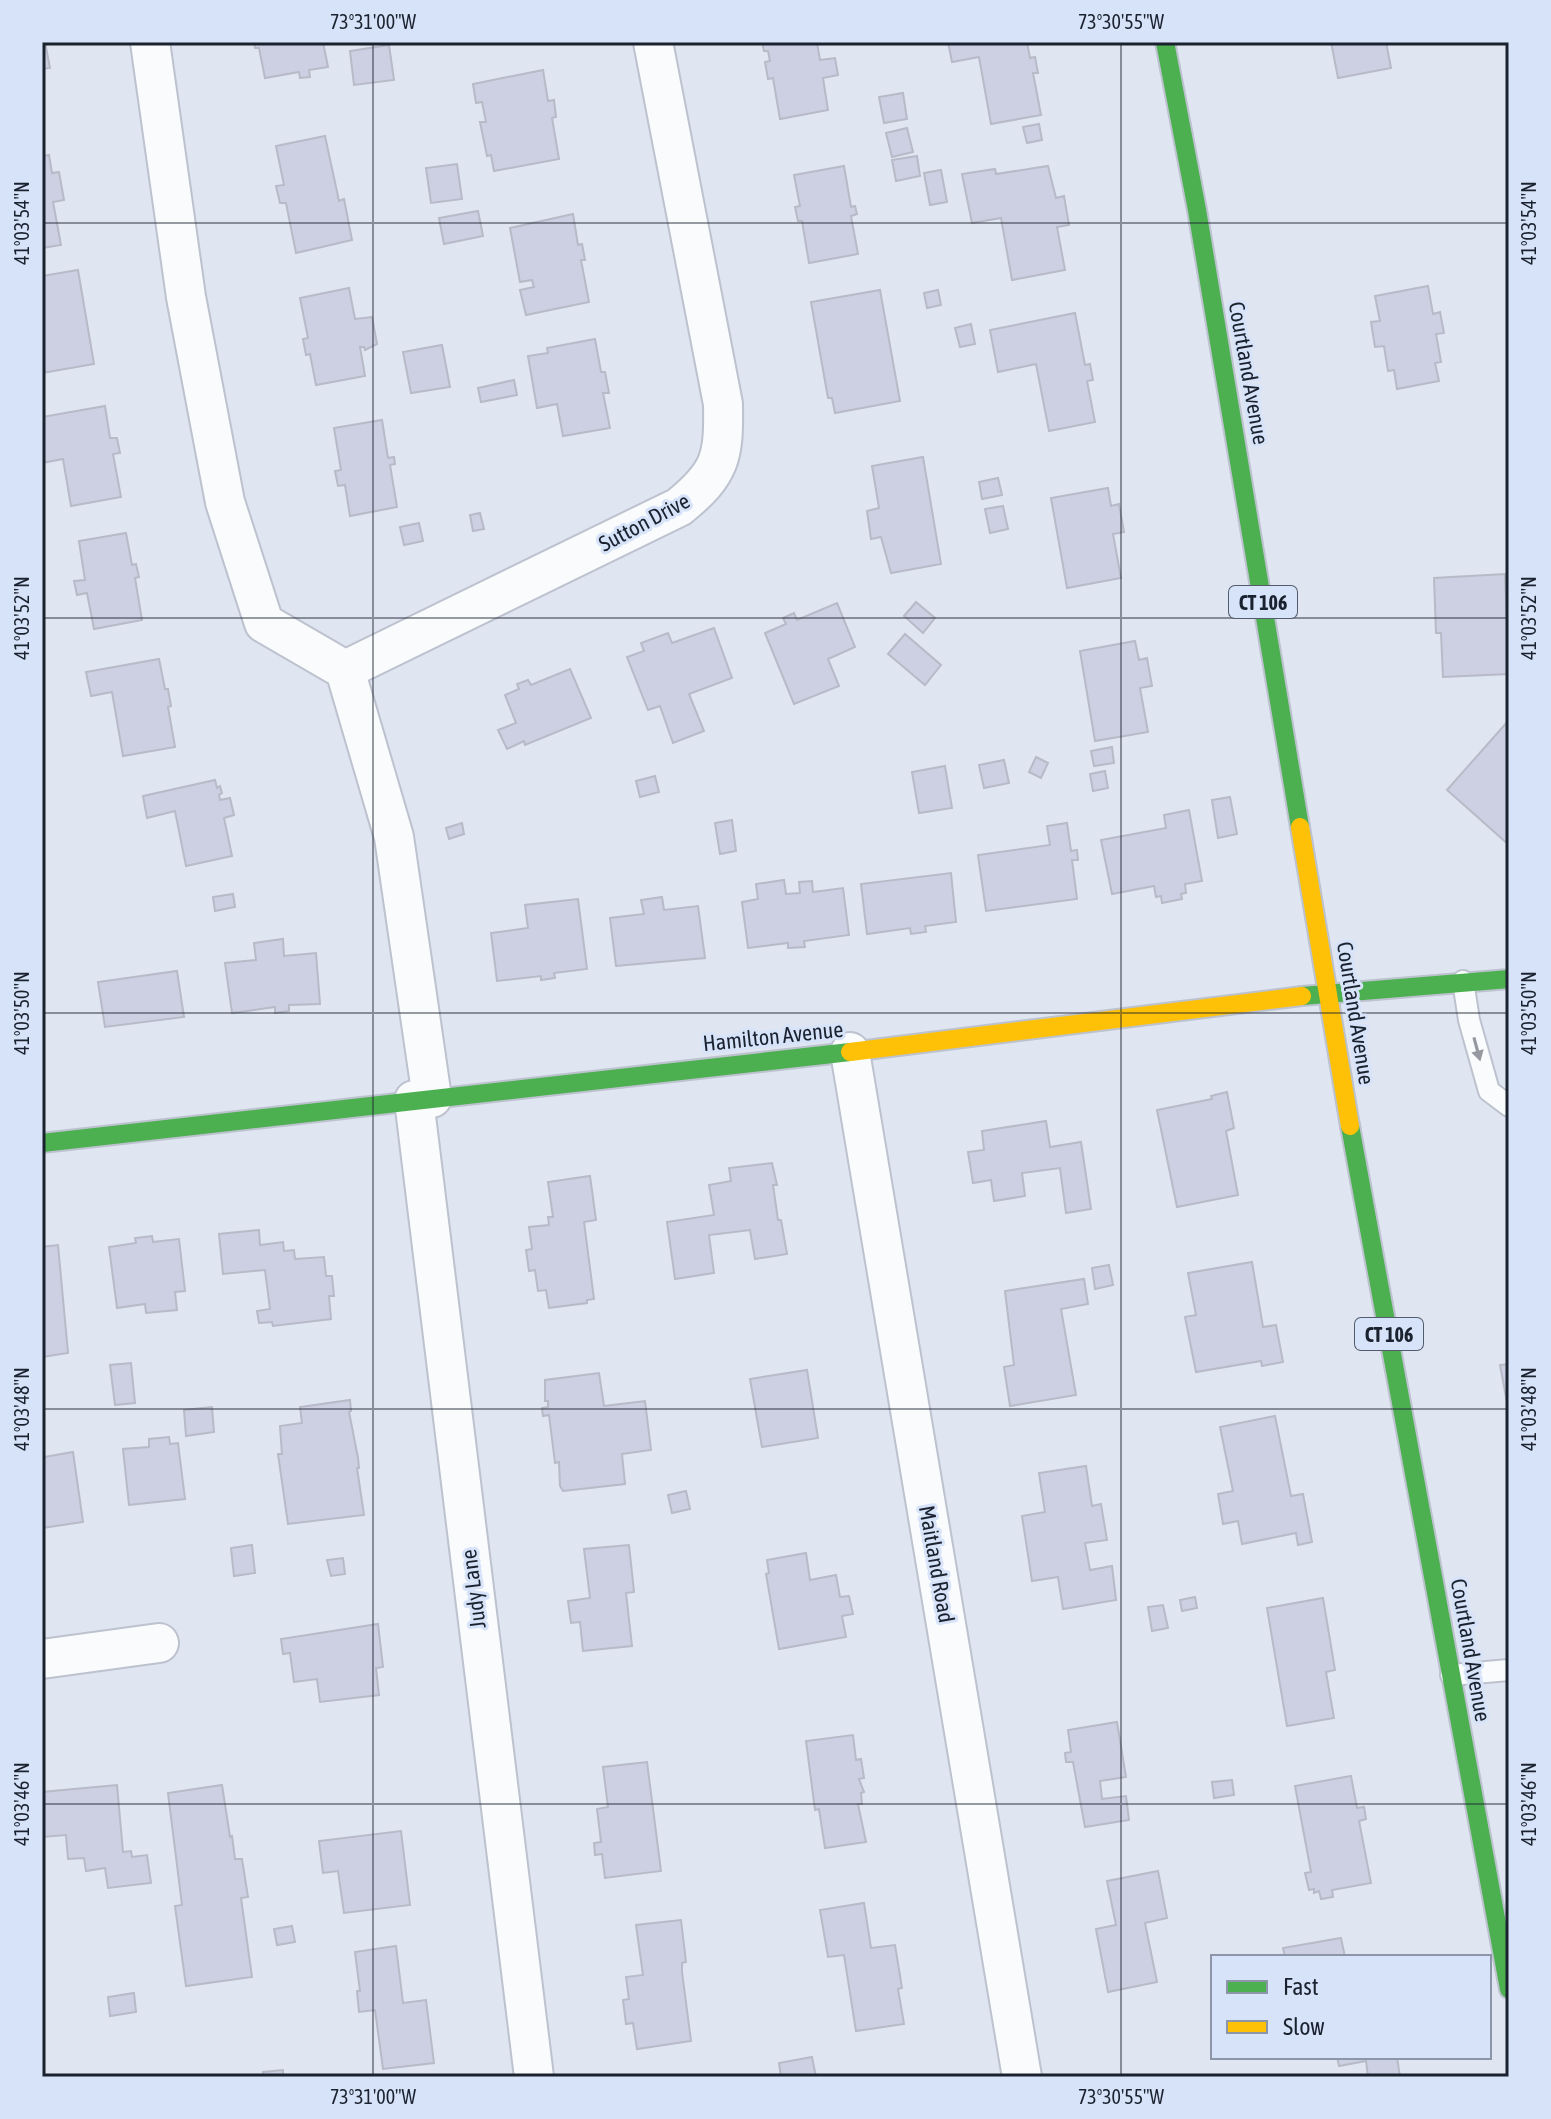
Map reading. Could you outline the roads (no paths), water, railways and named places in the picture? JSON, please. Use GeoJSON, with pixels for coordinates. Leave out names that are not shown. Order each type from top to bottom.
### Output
{"type":"FeatureCollection","features":[{"type":"Feature","properties":{"kind":"main road","name":"Courtland Avenue"},"geometry":{"type":"LineString","coordinates":[[1165,42],[1197,210],[1345,1099],[1509,1989]]}},
{"type":"Feature","properties":{"kind":"main road","name":"Hamilton Avenue"},"geometry":{"type":"LineString","coordinates":[[42,1143],[850,1052],[1329,993],[1509,979]]}},
{"type":"Feature","properties":{"kind":"street"},"geometry":{"type":"LineString","coordinates":[[150,42],[186,297],[225,502],[264,623],[345,670],[394,837],[423,1099]]}},
{"type":"Feature","properties":{"kind":"street","name":"Sutton Drive"},"geometry":{"type":"LineString","coordinates":[[345,670],[679,507],[699,492],[717,468],[724,440],[723,404],[653,42]]}},
{"type":"Feature","properties":{"kind":"street","name":"Maitland Road"},"geometry":{"type":"LineString","coordinates":[[850,1052],[1022,2077]]}},
{"type":"Feature","properties":{"kind":"street","name":"Judy Lane"},"geometry":{"type":"LineString","coordinates":[[423,1099],[534,2077]]}},
{"type":"Feature","properties":{"kind":"street"},"geometry":{"type":"LineString","coordinates":[[42,1659],[159,1643]]}},
{"type":"Feature","properties":{"kind":"lane"},"geometry":{"type":"LineString","coordinates":[[1463,981],[1469,1020],[1489,1091],[1509,1106]]}},
{"type":"Feature","properties":{"kind":"lane"},"geometry":{"type":"LineString","coordinates":[[1451,1675],[1509,1670]]}}]}
